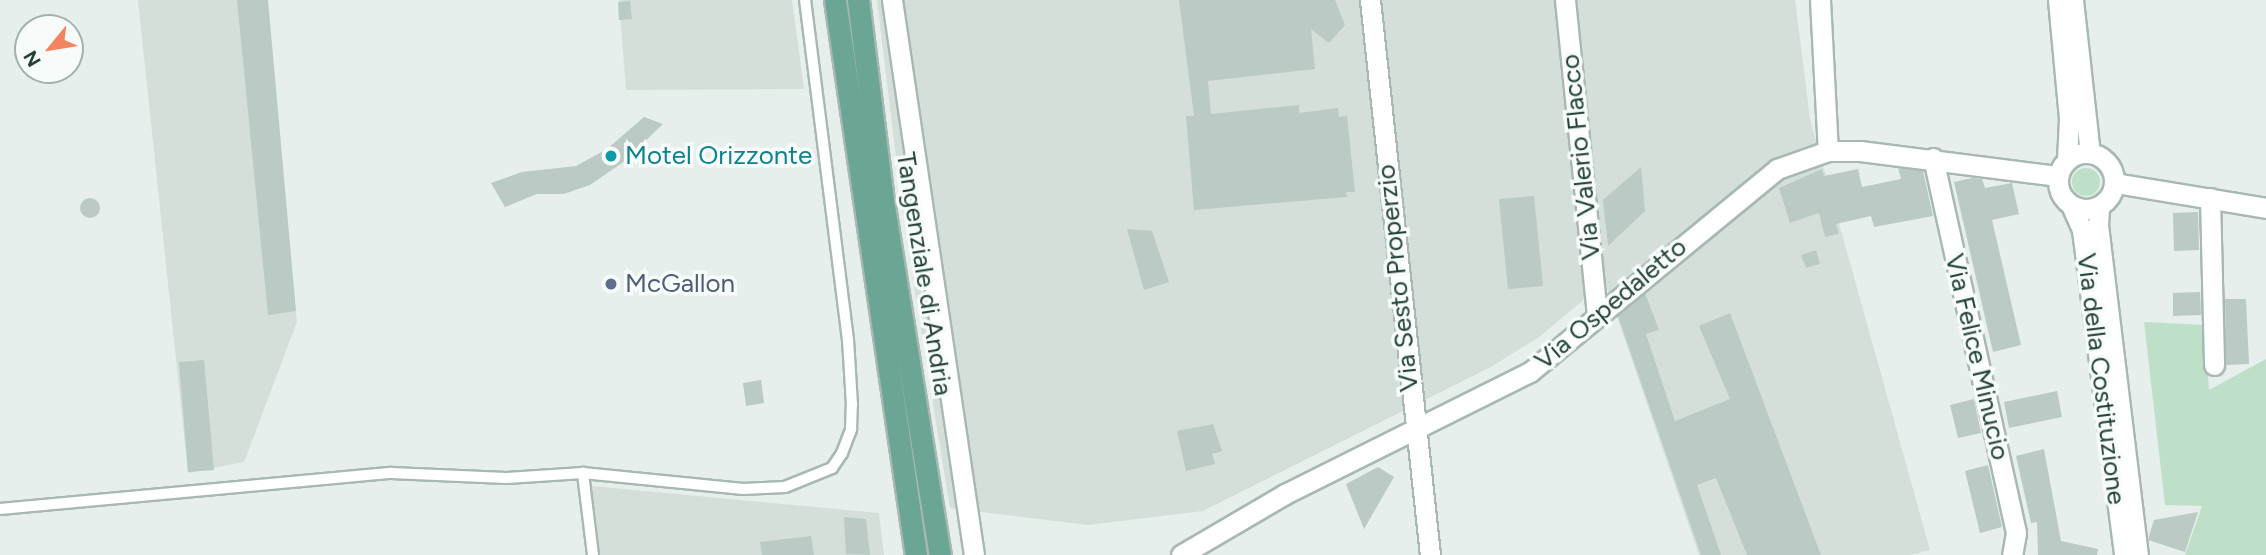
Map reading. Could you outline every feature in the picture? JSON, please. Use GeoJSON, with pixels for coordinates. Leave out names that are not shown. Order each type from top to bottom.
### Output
{"type":"FeatureCollection","features":[{"type":"Feature","properties":{"kind":"main road","name":"Tangenziale di Andria"},"geometry":{"type":"LineString","coordinates":[[835,0],[916,555]]}},
{"type":"Feature","properties":{"kind":"main road","name":"Tangenziale di Andria"},"geometry":{"type":"LineString","coordinates":[[858,0],[882,194],[940,555]]}},
{"type":"Feature","properties":{"kind":"street"},"geometry":{"type":"LineString","coordinates":[[892,0],[974,555]]}},
{"type":"Feature","properties":{"kind":"street","name":"Via Sesto Properzio"},"geometry":{"type":"LineString","coordinates":[[1370,0],[1414,430],[1430,555]]}},
{"type":"Feature","properties":{"kind":"street","name":"Via Valerio Flacco"},"geometry":{"type":"LineString","coordinates":[[1564,0],[1597,313]]}},
{"type":"Feature","properties":{"kind":"street"},"geometry":{"type":"LineString","coordinates":[[1819,0],[1828,150]]}},
{"type":"Feature","properties":{"kind":"street","name":"Via della Costituzione"},"geometry":{"type":"LineString","coordinates":[[2058,0],[2069,119],[2059,190],[2071,205],[2082,230],[2124,555]]}},
{"type":"Feature","properties":{"kind":"street"},"geometry":{"type":"LineString","coordinates":[[2073,0],[2090,153]]}},
{"type":"Feature","properties":{"kind":"street","name":"Via Ospedaletto"},"geometry":{"type":"LineString","coordinates":[[1181,555],[1285,494],[1530,372],[1597,313],[1752,186],[1777,169],[1828,150],[2063,168]]}},
{"type":"Feature","properties":{"kind":"street"},"geometry":{"type":"LineString","coordinates":[[2063,168],[2090,153]]}},
{"type":"Feature","properties":{"kind":"street"},"geometry":{"type":"LineString","coordinates":[[2090,153],[2109,164],[2115,183]]}},
{"type":"Feature","properties":{"kind":"street","name":"Via Felice Minucio"},"geometry":{"type":"LineString","coordinates":[[1933,159],[2016,533],[2012,555]]}},
{"type":"Feature","properties":{"kind":"street"},"geometry":{"type":"LineString","coordinates":[[2115,183],[2266,208]]}},
{"type":"Feature","properties":{"kind":"street"},"geometry":{"type":"LineString","coordinates":[[2071,205],[2087,210],[2099,207],[2115,183]]}},
{"type":"Feature","properties":{"kind":"street"},"geometry":{"type":"LineString","coordinates":[[2210,198],[2214,365]]}},
{"type":"Feature","properties":{"kind":"street","name":"Via della Costituzione"},"geometry":{"type":"LineString","coordinates":[[2099,207],[2098,225],[2138,555]]}},
{"type":"Feature","properties":{"kind":"lane"},"geometry":{"type":"LineString","coordinates":[[0,509],[391,473],[507,478],[583,473],[743,489],[785,487],[832,468],[842,453],[852,417],[848,340],[806,0]]}},
{"type":"Feature","properties":{"kind":"lane"},"geometry":{"type":"LineString","coordinates":[[583,473],[593,555]]}},
{"type":"Feature","properties":{"kind":"shaded area"},"geometry":{"type":"Polygon","coordinates":[[[138,0],[262,0],[297,322],[244,462],[188,473],[138,0]]]}},
{"type":"Feature","properties":{"kind":"shaded area"},"geometry":{"type":"Polygon","coordinates":[[[619,0],[792,0],[804,89],[626,90],[619,0]]]}},
{"type":"Feature","properties":{"kind":"shaded area"},"geometry":{"type":"Polygon","coordinates":[[[877,0],[1795,0],[1810,119],[1930,550],[1910,555],[1699,555],[1605,282],[1538,338],[1489,368],[1203,511],[1088,525],[950,508],[905,232],[877,0]]]}},
{"type":"Feature","properties":{"kind":"shaded area"},"geometry":{"type":"Polygon","coordinates":[[[592,486],[879,513],[884,555],[600,555],[592,486]]]}},
{"type":"Feature","properties":{"kind":"green space"},"geometry":{"type":"Polygon","coordinates":[[[2086,168],[2096,172],[2100,182],[2096,192],[2086,196],[2076,192],[2072,182],[2076,172],[2086,168]]]}},
{"type":"Feature","properties":{"kind":"green space"},"geometry":{"type":"Polygon","coordinates":[[[2144,322],[2204,325],[2209,390],[2266,359],[2266,555],[2185,555],[2202,506],[2165,505],[2144,322]]]}},
{"type":"Feature","properties":{"kind":"building"},"geometry":{"type":"Polygon","coordinates":[[[237,0],[268,0],[296,311],[268,315],[237,0]]]}},
{"type":"Feature","properties":{"kind":"building"},"geometry":{"type":"Polygon","coordinates":[[[1179,0],[1335,0],[1345,25],[1329,43],[1311,29],[1315,69],[1208,81],[1211,114],[1299,105],[1299,113],[1338,108],[1339,117],[1347,116],[1355,192],[1346,192],[1347,197],[1194,210],[1186,116],[1194,116],[1179,0]]]}},
{"type":"Feature","properties":{"kind":"building"},"geometry":{"type":"Polygon","coordinates":[[[630,1],[632,19],[619,20],[618,2],[630,1]]]}},
{"type":"Feature","properties":{"kind":"building","name":"Motel Orizzonte"},"geometry":{"type":"Polygon","coordinates":[[[644,117],[663,124],[622,163],[590,185],[564,194],[537,194],[505,207],[491,183],[522,172],[576,166],[607,149],[644,117]]]}},
{"type":"Feature","properties":{"kind":"building"},"geometry":{"type":"Polygon","coordinates":[[[1641,167],[1645,211],[1608,246],[1603,200],[1641,167]]]}},
{"type":"Feature","properties":{"kind":"building"},"geometry":{"type":"Polygon","coordinates":[[[1898,168],[1923,171],[1933,216],[1874,227],[1871,216],[1836,224],[1839,234],[1825,237],[1819,213],[1790,223],[1779,188],[1822,169],[1824,176],[1858,169],[1862,187],[1901,179],[1898,168]]]}},
{"type":"Feature","properties":{"kind":"building"},"geometry":{"type":"Polygon","coordinates":[[[1982,179],[1985,188],[2012,183],[2019,214],[1992,220],[2021,345],[1993,352],[1954,182],[1982,179]]]}},
{"type":"Feature","properties":{"kind":"building"},"geometry":{"type":"Polygon","coordinates":[[[1534,196],[1543,286],[1508,289],[1499,199],[1534,196]]]}},
{"type":"Feature","properties":{"kind":"building"},"geometry":{"type":"Polygon","coordinates":[[[90,198],[97,201],[100,208],[97,215],[90,218],[83,215],[80,208],[83,201],[90,198]]]}},
{"type":"Feature","properties":{"kind":"building"},"geometry":{"type":"Polygon","coordinates":[[[2198,212],[2199,250],[2174,251],[2173,213],[2198,212]]]}},
{"type":"Feature","properties":{"kind":"building"},"geometry":{"type":"Polygon","coordinates":[[[1127,229],[1152,231],[1169,282],[1144,290],[1127,229]]]}},
{"type":"Feature","properties":{"kind":"building"},"geometry":{"type":"Polygon","coordinates":[[[1816,250],[1820,264],[1806,268],[1801,255],[1816,250]]]}},
{"type":"Feature","properties":{"kind":"building"},"geometry":{"type":"Polygon","coordinates":[[[2200,292],[2201,315],[2173,316],[2173,293],[2200,292]]]}},
{"type":"Feature","properties":{"kind":"building"},"geometry":{"type":"Polygon","coordinates":[[[1645,293],[1659,330],[1646,334],[1675,421],[1730,399],[1699,326],[1730,313],[1821,555],[1747,555],[1716,478],[1697,485],[1721,555],[1701,555],[1618,316],[1645,293]]]}},
{"type":"Feature","properties":{"kind":"building"},"geometry":{"type":"Polygon","coordinates":[[[2225,299],[2246,299],[2249,364],[2226,365],[2225,299]]]}},
{"type":"Feature","properties":{"kind":"building"},"geometry":{"type":"Polygon","coordinates":[[[204,360],[214,470],[188,472],[179,362],[204,360]]]}},
{"type":"Feature","properties":{"kind":"building"},"geometry":{"type":"Polygon","coordinates":[[[761,380],[764,403],[746,406],[743,383],[761,380]]]}},
{"type":"Feature","properties":{"kind":"building"},"geometry":{"type":"Polygon","coordinates":[[[2057,391],[2062,417],[2009,428],[2004,402],[2057,391]]]}},
{"type":"Feature","properties":{"kind":"building"},"geometry":{"type":"Polygon","coordinates":[[[1974,399],[1981,433],[1958,438],[1950,405],[1974,399]]]}},
{"type":"Feature","properties":{"kind":"building"},"geometry":{"type":"Polygon","coordinates":[[[1213,424],[1222,451],[1212,454],[1215,464],[1186,471],[1177,431],[1213,424]]]}},
{"type":"Feature","properties":{"kind":"building"},"geometry":{"type":"Polygon","coordinates":[[[2044,449],[2061,541],[2098,549],[2097,555],[2038,555],[2037,522],[2031,523],[2016,456],[2044,449]]]}},
{"type":"Feature","properties":{"kind":"building"},"geometry":{"type":"Polygon","coordinates":[[[1988,465],[2002,527],[1980,533],[1965,471],[1988,465]]]}},
{"type":"Feature","properties":{"kind":"building"},"geometry":{"type":"Polygon","coordinates":[[[1378,467],[1394,477],[1364,529],[1346,484],[1378,467]]]}},
{"type":"Feature","properties":{"kind":"building"},"geometry":{"type":"Polygon","coordinates":[[[2198,512],[2185,552],[2148,540],[2154,520],[2198,512]]]}},
{"type":"Feature","properties":{"kind":"building"},"geometry":{"type":"Polygon","coordinates":[[[844,517],[866,519],[870,555],[846,554],[844,517]]]}},
{"type":"Feature","properties":{"kind":"building"},"geometry":{"type":"Polygon","coordinates":[[[811,536],[814,555],[762,555],[760,542],[811,536]]]}},
{"type":"Feature","properties":{"kind":"place","name":"Motel Orizzonte"},"geometry":{"type":"Point","coordinates":[611,156]}},
{"type":"Feature","properties":{"kind":"place","name":"McGallon"},"geometry":{"type":"Point","coordinates":[611,284]}}]}
